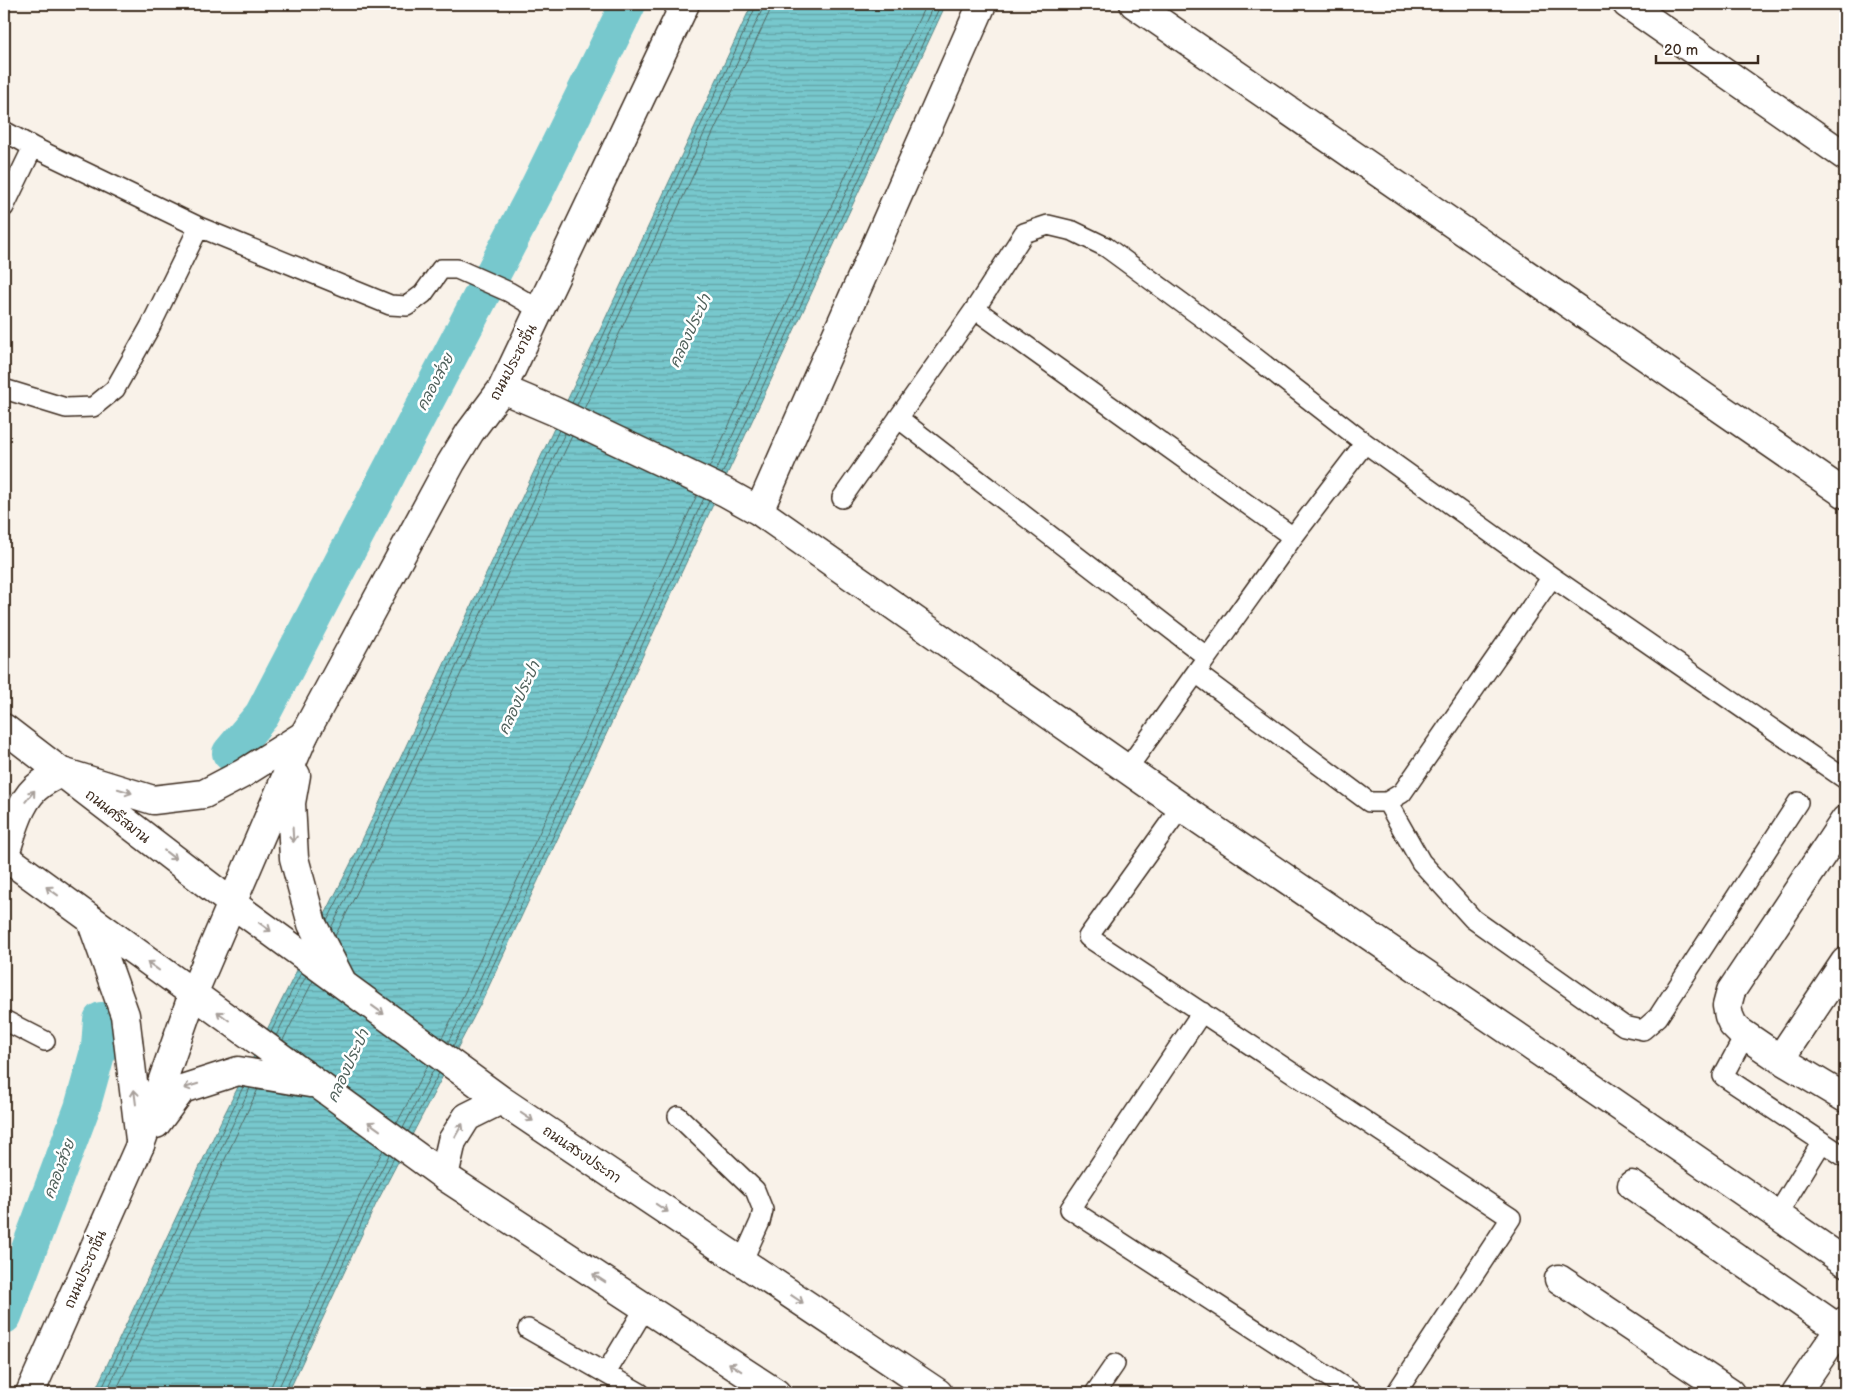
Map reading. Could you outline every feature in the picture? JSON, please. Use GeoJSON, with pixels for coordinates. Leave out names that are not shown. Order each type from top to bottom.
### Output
{"type":"FeatureCollection","features":[{"type":"Feature","properties":{"kind":"street","name":"ถนนประชาชื่น"},"geometry":{"type":"LineString","coordinates":[[304,735],[451,462],[470,432],[502,389],[685,4]]}},
{"type":"Feature","properties":{"kind":"street"},"geometry":{"type":"LineString","coordinates":[[759,511],[982,4]]}},
{"type":"Feature","properties":{"kind":"street"},"geometry":{"type":"LineString","coordinates":[[1134,4],[1845,494]]}},
{"type":"Feature","properties":{"kind":"street"},"geometry":{"type":"LineString","coordinates":[[1626,4],[1845,156]]}},
{"type":"Feature","properties":{"kind":"street"},"geometry":{"type":"LineString","coordinates":[[502,389],[554,411],[725,492],[759,511],[1181,807],[1845,1262]]}},
{"type":"Feature","properties":{"kind":"street","name":"ถนนศรีสมาน"},"geometry":{"type":"LineString","coordinates":[[4,728],[233,904]]}},
{"type":"Feature","properties":{"kind":"street"},"geometry":{"type":"LineString","coordinates":[[304,735],[242,774],[204,794],[153,800],[62,772],[40,784],[28,797],[20,810],[4,856],[253,1039],[444,1176],[776,1393]]}},
{"type":"Feature","properties":{"kind":"street"},"geometry":{"type":"LineString","coordinates":[[140,1145],[193,994],[304,735]]}},
{"type":"Feature","properties":{"kind":"street"},"geometry":{"type":"LineString","coordinates":[[304,735],[291,803],[294,858],[312,924],[344,985]]}},
{"type":"Feature","properties":{"kind":"street"},"geometry":{"type":"LineString","coordinates":[[1845,820],[1730,991],[1727,1006],[1733,1024],[1746,1035],[1780,1059],[1845,1098]]}},
{"type":"Feature","properties":{"kind":"street","name":"ถนนสรงประภา"},"geometry":{"type":"LineString","coordinates":[[233,904],[501,1100],[938,1393]]}},
{"type":"Feature","properties":{"kind":"street"},"geometry":{"type":"LineString","coordinates":[[91,920],[124,1015],[140,1145]]}},
{"type":"Feature","properties":{"kind":"street"},"geometry":{"type":"LineString","coordinates":[[1780,1059],[1845,962]]}},
{"type":"Feature","properties":{"kind":"street"},"geometry":{"type":"LineString","coordinates":[[140,1145],[182,1089],[238,1072],[315,1084]]}},
{"type":"Feature","properties":{"kind":"street"},"geometry":{"type":"LineString","coordinates":[[444,1176],[452,1141],[466,1117],[501,1100]]}},
{"type":"Feature","properties":{"kind":"street","name":"ถนนประชาชื่น"},"geometry":{"type":"LineString","coordinates":[[30,1393],[140,1145]]}},
{"type":"Feature","properties":{"kind":"street"},"geometry":{"type":"LineString","coordinates":[[1632,1185],[1843,1328],[1796,1393]]}},
{"type":"Feature","properties":{"kind":"street"},"geometry":{"type":"LineString","coordinates":[[1558,1279],[1730,1393]]}},
{"type":"Feature","properties":{"kind":"lane"},"geometry":{"type":"LineString","coordinates":[[4,131],[33,147],[199,227],[390,305],[408,306],[423,294],[441,269],[457,269],[509,292],[540,310]]}},
{"type":"Feature","properties":{"kind":"lane"},"geometry":{"type":"LineString","coordinates":[[4,207],[33,147]]}},
{"type":"Feature","properties":{"kind":"lane"},"geometry":{"type":"LineString","coordinates":[[842,498],[975,309],[1024,234],[1048,225],[1073,231],[1106,247],[1237,344],[1365,443],[1552,577],[1845,779]]}},
{"type":"Feature","properties":{"kind":"lane"},"geometry":{"type":"LineString","coordinates":[[4,389],[66,408],[93,407],[115,389],[150,327],[199,227]]}},
{"type":"Feature","properties":{"kind":"lane"},"geometry":{"type":"LineString","coordinates":[[975,309],[1293,537]]}},
{"type":"Feature","properties":{"kind":"lane"},"geometry":{"type":"LineString","coordinates":[[898,418],[1207,657]]}},
{"type":"Feature","properties":{"kind":"lane"},"geometry":{"type":"LineString","coordinates":[[1127,769],[1293,537],[1365,443]]}},
{"type":"Feature","properties":{"kind":"lane"},"geometry":{"type":"LineString","coordinates":[[1196,673],[1369,802],[1387,802],[1402,793],[1552,577]]}},
{"type":"Feature","properties":{"kind":"lane"},"geometry":{"type":"LineString","coordinates":[[1387,802],[1421,862],[1473,920],[1624,1026],[1643,1030],[1658,1017],[1798,802]]}},
{"type":"Feature","properties":{"kind":"lane"},"geometry":{"type":"LineString","coordinates":[[1181,807],[1088,937],[1511,1218],[1396,1393]]}},
{"type":"Feature","properties":{"kind":"lane"},"geometry":{"type":"LineString","coordinates":[[1202,1012],[1070,1209],[1354,1393]]}},
{"type":"Feature","properties":{"kind":"lane"},"geometry":{"type":"LineString","coordinates":[[4,1020],[46,1041]]}},
{"type":"Feature","properties":{"kind":"lane"},"geometry":{"type":"LineString","coordinates":[[1746,1035],[1723,1076],[1845,1157]]}},
{"type":"Feature","properties":{"kind":"lane"},"geometry":{"type":"LineString","coordinates":[[678,1116],[755,1190],[763,1210],[757,1230],[742,1262]]}},
{"type":"Feature","properties":{"kind":"lane"},"geometry":{"type":"LineString","coordinates":[[1777,1215],[1822,1142]]}},
{"type":"Feature","properties":{"kind":"lane"},"geometry":{"type":"LineString","coordinates":[[606,1373],[645,1308]]}},
{"type":"Feature","properties":{"kind":"lane"},"geometry":{"type":"LineString","coordinates":[[528,1329],[640,1393]]}},
{"type":"Feature","properties":{"kind":"lane"},"geometry":{"type":"LineString","coordinates":[[1095,1393],[1114,1364]]}},
{"type":"Feature","properties":{"kind":"water","name":"คลองประปา"},"geometry":{"type":"Polygon","coordinates":[[[752,4],[946,4],[482,1001],[376,1204],[288,1393],[94,1393],[222,1119],[357,851],[752,4]]]}},
{"type":"Feature","properties":{"kind":"waterway","name":"คลองส่วย"},"geometry":{"type":"LineString","coordinates":[[230,753],[262,715],[535,193],[628,4]]}},
{"type":"Feature","properties":{"kind":"waterway","name":"คลองส่วย"},"geometry":{"type":"LineString","coordinates":[[4,1316],[82,1108],[99,1047],[101,1020]]}}]}
